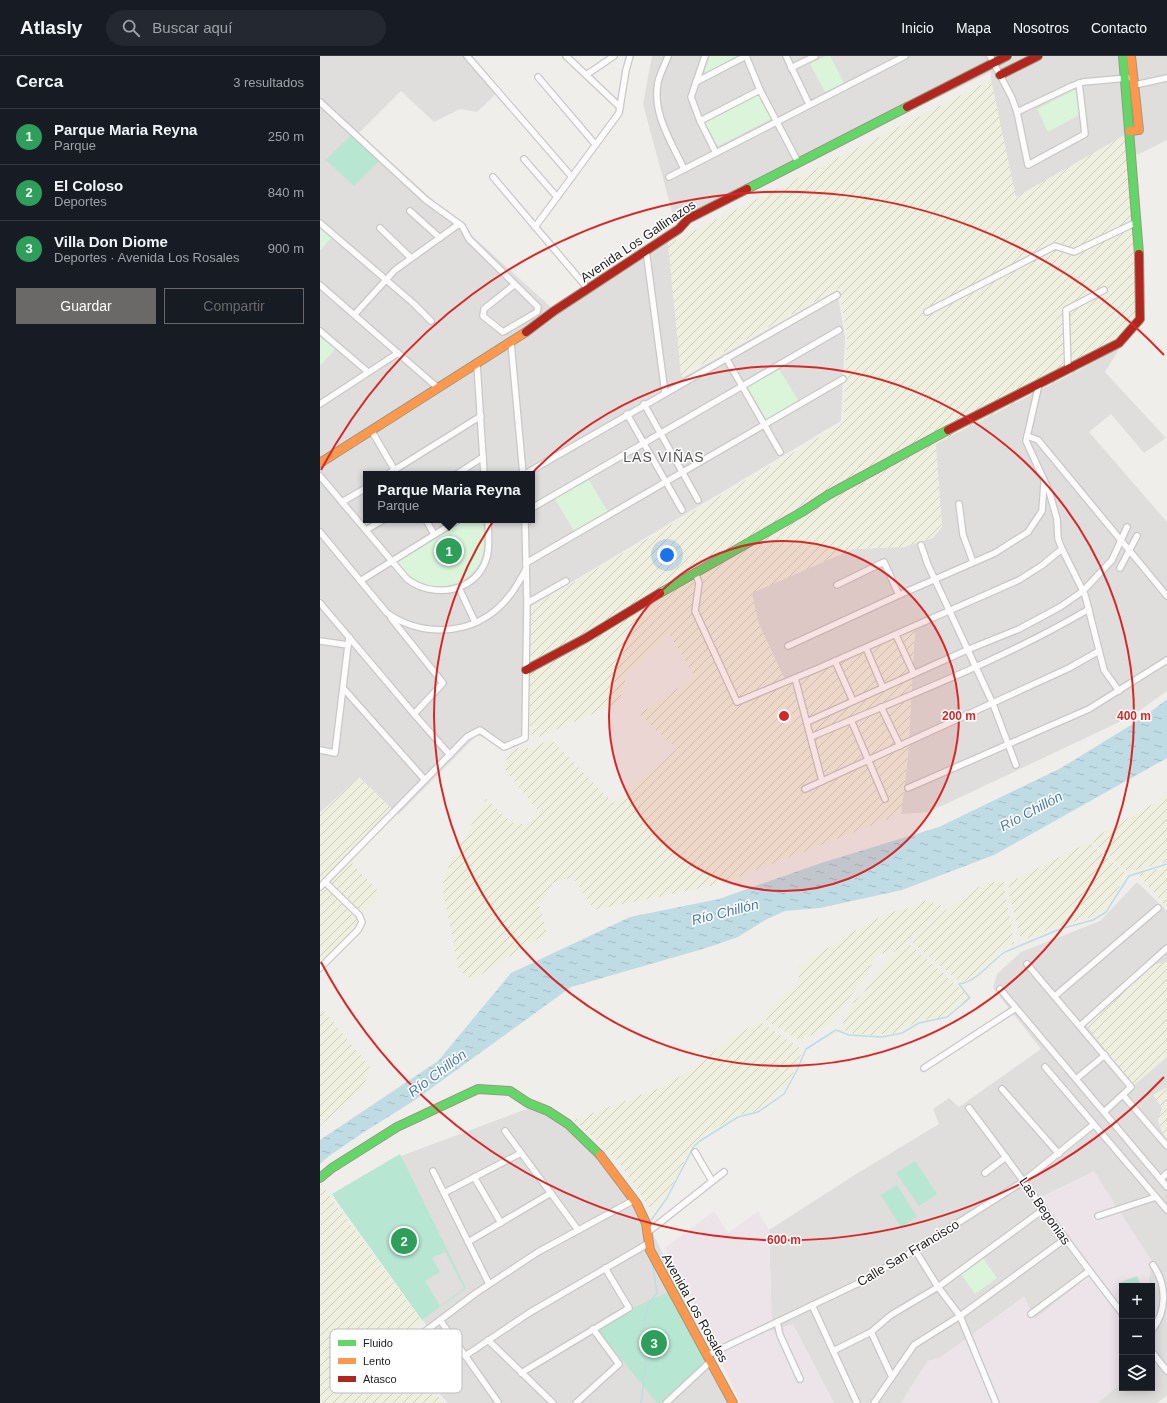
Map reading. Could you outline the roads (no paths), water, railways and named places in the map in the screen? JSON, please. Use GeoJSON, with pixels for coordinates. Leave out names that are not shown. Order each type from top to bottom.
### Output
{"type":"FeatureCollection","features":[{"type":"Feature","properties":{"kind":"street"},"geometry":{"type":"LineString","coordinates":[[467,56],[572,176]]}},
{"type":"Feature","properties":{"kind":"street"},"geometry":{"type":"LineString","coordinates":[[566,56],[620,107]]}},
{"type":"Feature","properties":{"kind":"street"},"geometry":{"type":"LineString","coordinates":[[586,75],[614,56]]}},
{"type":"Feature","properties":{"kind":"street"},"geometry":{"type":"LineString","coordinates":[[535,227],[619,113],[630,56]]}},
{"type":"Feature","properties":{"kind":"street"},"geometry":{"type":"LineString","coordinates":[[668,56],[658,81],[657,98],[660,118],[684,169]]}},
{"type":"Feature","properties":{"kind":"street"},"geometry":{"type":"LineString","coordinates":[[705,56],[691,97],[700,121],[716,153]]}},
{"type":"Feature","properties":{"kind":"street"},"geometry":{"type":"LineString","coordinates":[[696,82],[746,56],[760,90],[798,162]]}},
{"type":"Feature","properties":{"kind":"street"},"geometry":{"type":"LineString","coordinates":[[786,56],[809,104]]}},
{"type":"Feature","properties":{"kind":"street"},"geometry":{"type":"LineString","coordinates":[[791,68],[815,56]]}},
{"type":"Feature","properties":{"kind":"street"},"geometry":{"type":"LineString","coordinates":[[668,177],[905,56]]}},
{"type":"Feature","properties":{"kind":"street","name":"Avenida Los Gallinazos"},"geometry":{"type":"LineString","coordinates":[[320,463],[437,387],[511,343],[588,289],[679,229],[688,219],[992,59],[1007,56]]}},
{"type":"Feature","properties":{"kind":"street"},"geometry":{"type":"LineString","coordinates":[[1000,75],[1038,56]]}},
{"type":"Feature","properties":{"kind":"street"},"geometry":{"type":"LineString","coordinates":[[526,670],[586,638],[695,572],[946,431],[998,406],[1068,368],[1119,343],[1140,319],[1130,131],[1122,56]]}},
{"type":"Feature","properties":{"kind":"street"},"geometry":{"type":"LineString","coordinates":[[1130,131],[1139,130],[1131,56]]}},
{"type":"Feature","properties":{"kind":"street"},"geometry":{"type":"LineString","coordinates":[[992,59],[1017,112],[1028,165],[1085,134],[1079,83]]}},
{"type":"Feature","properties":{"kind":"street"},"geometry":{"type":"LineString","coordinates":[[538,77],[595,144]]}},
{"type":"Feature","properties":{"kind":"street"},"geometry":{"type":"LineString","coordinates":[[1017,112],[1079,83],[1125,78],[1134,81],[1167,78]]}},
{"type":"Feature","properties":{"kind":"street"},"geometry":{"type":"LineString","coordinates":[[700,121],[760,90]]}},
{"type":"Feature","properties":{"kind":"street"},"geometry":{"type":"LineString","coordinates":[[320,102],[426,200],[462,226],[468,239],[538,307],[538,310],[528,318],[503,332],[483,316],[483,312],[484,308],[514,284]]}},
{"type":"Feature","properties":{"kind":"street"},"geometry":{"type":"LineString","coordinates":[[524,159],[557,197]]}},
{"type":"Feature","properties":{"kind":"street"},"geometry":{"type":"LineString","coordinates":[[493,177],[588,289]]}},
{"type":"Feature","properties":{"kind":"street"},"geometry":{"type":"LineString","coordinates":[[410,211],[440,238]]}},
{"type":"Feature","properties":{"kind":"street"},"geometry":{"type":"LineString","coordinates":[[927,312],[1055,246],[1074,252],[1136,222]]}},
{"type":"Feature","properties":{"kind":"street"},"geometry":{"type":"LineString","coordinates":[[320,223],[385,280],[414,303],[432,321]]}},
{"type":"Feature","properties":{"kind":"street"},"geometry":{"type":"LineString","coordinates":[[355,314],[395,270],[459,224]]}},
{"type":"Feature","properties":{"kind":"street"},"geometry":{"type":"LineString","coordinates":[[380,228],[411,258]]}},
{"type":"Feature","properties":{"kind":"street"},"geometry":{"type":"LineString","coordinates":[[646,250],[665,393]]}},
{"type":"Feature","properties":{"kind":"street"},"geometry":{"type":"LineString","coordinates":[[320,285],[437,387]]}},
{"type":"Feature","properties":{"kind":"street"},"geometry":{"type":"LineString","coordinates":[[1068,368],[1066,310],[1104,290]]}},
{"type":"Feature","properties":{"kind":"street"},"geometry":{"type":"LineString","coordinates":[[529,471],[837,295]]}},
{"type":"Feature","properties":{"kind":"street"},"geometry":{"type":"LineString","coordinates":[[535,506],[839,330]]}},
{"type":"Feature","properties":{"kind":"street"},"geometry":{"type":"LineString","coordinates":[[320,331],[368,372]]}},
{"type":"Feature","properties":{"kind":"street"},"geometry":{"type":"LineString","coordinates":[[511,343],[524,471]]}},
{"type":"Feature","properties":{"kind":"street"},"geometry":{"type":"LineString","coordinates":[[320,404],[398,353]]}},
{"type":"Feature","properties":{"kind":"street"},"geometry":{"type":"LineString","coordinates":[[726,358],[780,452]]}},
{"type":"Feature","properties":{"kind":"street"},"geometry":{"type":"LineString","coordinates":[[477,364],[484,471]]}},
{"type":"Feature","properties":{"kind":"street"},"geometry":{"type":"LineString","coordinates":[[388,613],[399,621],[424,629],[450,630],[475,622],[487,616],[507,599],[517,586],[526,566],[682,472],[843,380]]}},
{"type":"Feature","properties":{"kind":"street"},"geometry":{"type":"LineString","coordinates":[[1039,384],[1026,436],[1026,442],[1044,482],[1057,519],[1058,539],[1083,590],[1104,670],[1119,691]]}},
{"type":"Feature","properties":{"kind":"street"},"geometry":{"type":"LineString","coordinates":[[644,404],[698,500]]}},
{"type":"Feature","properties":{"kind":"street"},"geometry":{"type":"LineString","coordinates":[[627,414],[682,510]]}},
{"type":"Feature","properties":{"kind":"street"},"geometry":{"type":"LineString","coordinates":[[398,471],[481,416]]}},
{"type":"Feature","properties":{"kind":"street"},"geometry":{"type":"LineString","coordinates":[[371,430],[395,471]]}},
{"type":"Feature","properties":{"kind":"street"},"geometry":{"type":"LineString","coordinates":[[1026,436],[1038,440],[1167,596]]}},
{"type":"Feature","properties":{"kind":"street"},"geometry":{"type":"LineString","coordinates":[[462,471],[483,457]]}},
{"type":"Feature","properties":{"kind":"street"},"geometry":{"type":"LineString","coordinates":[[320,476],[406,579],[415,586],[439,592],[459,588],[477,575],[486,558],[488,549],[488,523]]}},
{"type":"Feature","properties":{"kind":"street"},"geometry":{"type":"LineString","coordinates":[[788,646],[934,579],[995,553],[1028,532],[1042,511],[1044,482]]}},
{"type":"Feature","properties":{"kind":"street"},"geometry":{"type":"LineString","coordinates":[[342,502],[363,490]]}},
{"type":"Feature","properties":{"kind":"street"},"geometry":{"type":"LineString","coordinates":[[959,504],[963,535],[973,562]]}},
{"type":"Feature","properties":{"kind":"street"},"geometry":{"type":"LineString","coordinates":[[366,530],[378,523]]}},
{"type":"Feature","properties":{"kind":"street"},"geometry":{"type":"LineString","coordinates":[[428,523],[434,534]]}},
{"type":"Feature","properties":{"kind":"street"},"geometry":{"type":"LineString","coordinates":[[360,581],[453,523]]}},
{"type":"Feature","properties":{"kind":"street"},"geometry":{"type":"LineString","coordinates":[[320,887],[468,737],[480,730],[504,746],[525,738],[527,603],[525,523]]}},
{"type":"Feature","properties":{"kind":"street"},"geometry":{"type":"LineString","coordinates":[[807,722],[967,650],[1019,629],[1060,607],[1083,590],[1112,560],[1127,527]]}},
{"type":"Feature","properties":{"kind":"street"},"geometry":{"type":"LineString","coordinates":[[320,532],[388,613],[443,683],[414,714]]}},
{"type":"Feature","properties":{"kind":"street"},"geometry":{"type":"LineString","coordinates":[[1120,568],[1137,536]]}},
{"type":"Feature","properties":{"kind":"street"},"geometry":{"type":"LineString","coordinates":[[921,545],[934,579],[993,704],[1016,765]]}},
{"type":"Feature","properties":{"kind":"street"},"geometry":{"type":"LineString","coordinates":[[695,572],[699,583],[695,611],[737,702],[836,661],[1019,580],[1041,566],[1062,549]]}},
{"type":"Feature","properties":{"kind":"street"},"geometry":{"type":"LineString","coordinates":[[837,585],[884,562],[899,595]]}},
{"type":"Feature","properties":{"kind":"street"},"geometry":{"type":"LineString","coordinates":[[527,603],[566,581]]}},
{"type":"Feature","properties":{"kind":"street"},"geometry":{"type":"LineString","coordinates":[[459,588],[475,622]]}},
{"type":"Feature","properties":{"kind":"street"},"geometry":{"type":"LineString","coordinates":[[320,603],[450,755]]}},
{"type":"Feature","properties":{"kind":"street"},"geometry":{"type":"LineString","coordinates":[[811,738],[1050,632],[1088,609]]}},
{"type":"Feature","properties":{"kind":"street"},"geometry":{"type":"LineString","coordinates":[[896,635],[914,674]]}},
{"type":"Feature","properties":{"kind":"street"},"geometry":{"type":"LineString","coordinates":[[320,750],[335,753],[349,637]]}},
{"type":"Feature","properties":{"kind":"street"},"geometry":{"type":"LineString","coordinates":[[320,641],[348,645]]}},
{"type":"Feature","properties":{"kind":"street"},"geometry":{"type":"LineString","coordinates":[[866,648],[883,688]]}},
{"type":"Feature","properties":{"kind":"street"},"geometry":{"type":"LineString","coordinates":[[805,789],[1070,668],[1099,651]]}},
{"type":"Feature","properties":{"kind":"street"},"geometry":{"type":"LineString","coordinates":[[908,788],[1089,708],[1119,691],[1167,660]]}},
{"type":"Feature","properties":{"kind":"street"},"geometry":{"type":"LineString","coordinates":[[836,661],[853,701]]}},
{"type":"Feature","properties":{"kind":"street"},"geometry":{"type":"LineString","coordinates":[[795,678],[822,781]]}},
{"type":"Feature","properties":{"kind":"street"},"geometry":{"type":"LineString","coordinates":[[343,688],[425,780]]}},
{"type":"Feature","properties":{"kind":"street"},"geometry":{"type":"LineString","coordinates":[[881,707],[900,746]]}},
{"type":"Feature","properties":{"kind":"street"},"geometry":{"type":"LineString","coordinates":[[851,720],[885,798]]}},
{"type":"Feature","properties":{"kind":"street"},"geometry":{"type":"LineString","coordinates":[[320,968],[358,930],[362,922],[359,915],[325,882]]}},
{"type":"Feature","properties":{"kind":"street"},"geometry":{"type":"LineString","coordinates":[[1055,996],[1158,908]]}},
{"type":"Feature","properties":{"kind":"street"},"geometry":{"type":"LineString","coordinates":[[1080,1026],[1167,948]]}},
{"type":"Feature","properties":{"kind":"street"},"geometry":{"type":"LineString","coordinates":[[1027,964],[1131,1087],[1104,1112]]}},
{"type":"Feature","properties":{"kind":"street"},"geometry":{"type":"LineString","coordinates":[[1000,990],[1167,1186]]}},
{"type":"Feature","properties":{"kind":"street"},"geometry":{"type":"LineString","coordinates":[[924,1068],[1016,1008]]}},
{"type":"Feature","properties":{"kind":"street"},"geometry":{"type":"LineString","coordinates":[[1076,1079],[1105,1055]]}},
{"type":"Feature","properties":{"kind":"street"},"geometry":{"type":"LineString","coordinates":[[1045,1067],[1167,1210]]}},
{"type":"Feature","properties":{"kind":"street"},"geometry":{"type":"LineString","coordinates":[[1002,1089],[1060,1154]]}},
{"type":"Feature","properties":{"kind":"street","name":"Avenida Los Rosales"},"geometry":{"type":"LineString","coordinates":[[320,1178],[332,1168],[397,1128],[478,1090],[510,1091],[528,1104],[548,1111],[568,1124],[601,1156],[634,1200],[646,1223],[650,1250],[660,1271],[710,1358],[733,1403]]}},
{"type":"Feature","properties":{"kind":"street"},"geometry":{"type":"LineString","coordinates":[[1123,1095],[1167,1146]]}},
{"type":"Feature","properties":{"kind":"street","name":"Las Begonias"},"geometry":{"type":"LineString","coordinates":[[969,1108],[1024,1181],[1065,1239],[1119,1309]]}},
{"type":"Feature","properties":{"kind":"street","name":"Calle San Francisco"},"geometry":{"type":"LineString","coordinates":[[666,1403],[710,1358],[777,1322],[863,1281],[986,1207],[1060,1154],[1093,1125]]}},
{"type":"Feature","properties":{"kind":"street"},"geometry":{"type":"LineString","coordinates":[[505,1131],[578,1230]]}},
{"type":"Feature","properties":{"kind":"street"},"geometry":{"type":"LineString","coordinates":[[696,1152],[712,1181]]}},
{"type":"Feature","properties":{"kind":"street"},"geometry":{"type":"LineString","coordinates":[[444,1193],[521,1153]]}},
{"type":"Feature","properties":{"kind":"street"},"geometry":{"type":"LineString","coordinates":[[985,1173],[1006,1157]]}},
{"type":"Feature","properties":{"kind":"street"},"geometry":{"type":"LineString","coordinates":[[433,1171],[489,1284]]}},
{"type":"Feature","properties":{"kind":"street"},"geometry":{"type":"LineString","coordinates":[[648,1232],[724,1172]]}},
{"type":"Feature","properties":{"kind":"street"},"geometry":{"type":"LineString","coordinates":[[1161,1179],[1167,1173]]}},
{"type":"Feature","properties":{"kind":"street"},"geometry":{"type":"LineString","coordinates":[[474,1177],[501,1223]]}},
{"type":"Feature","properties":{"kind":"street"},"geometry":{"type":"LineString","coordinates":[[468,1242],[551,1193]]}},
{"type":"Feature","properties":{"kind":"street"},"geometry":{"type":"LineString","coordinates":[[1098,1216],[1156,1197]]}},
{"type":"Feature","properties":{"kind":"street"},"geometry":{"type":"LineString","coordinates":[[428,1329],[489,1284],[538,1252],[634,1200]]}},
{"type":"Feature","properties":{"kind":"street"},"geometry":{"type":"LineString","coordinates":[[833,1351],[871,1332],[891,1315],[938,1287],[1044,1209]]}},
{"type":"Feature","properties":{"kind":"street"},"geometry":{"type":"LineString","coordinates":[[874,1403],[914,1345],[960,1316],[1065,1239]]}},
{"type":"Feature","properties":{"kind":"street"},"geometry":{"type":"LineString","coordinates":[[465,1356],[529,1313],[649,1243]]}},
{"type":"Feature","properties":{"kind":"street"},"geometry":{"type":"LineString","coordinates":[[915,1250],[938,1287],[960,1316],[996,1403]]}},
{"type":"Feature","properties":{"kind":"street"},"geometry":{"type":"LineString","coordinates":[[1152,1265],[1163,1282],[1165,1291],[1162,1314],[1155,1325]]}},
{"type":"Feature","properties":{"kind":"street"},"geometry":{"type":"LineString","coordinates":[[521,1373],[629,1308],[605,1268]]}},
{"type":"Feature","properties":{"kind":"street"},"geometry":{"type":"LineString","coordinates":[[1031,1314],[1089,1271]]}},
{"type":"Feature","properties":{"kind":"street"},"geometry":{"type":"LineString","coordinates":[[812,1305],[857,1403]]}},
{"type":"Feature","properties":{"kind":"street"},"geometry":{"type":"LineString","coordinates":[[440,1320],[446,1329]]}},
{"type":"Feature","properties":{"kind":"street"},"geometry":{"type":"LineString","coordinates":[[777,1322],[780,1335],[800,1379]]}},
{"type":"Feature","properties":{"kind":"street"},"geometry":{"type":"LineString","coordinates":[[576,1403],[619,1364],[592,1330]]}},
{"type":"Feature","properties":{"kind":"street"},"geometry":{"type":"LineString","coordinates":[[871,1332],[892,1377]]}},
{"type":"Feature","properties":{"kind":"street"},"geometry":{"type":"LineString","coordinates":[[488,1340],[553,1403]]}},
{"type":"Feature","properties":{"kind":"street"},"geometry":{"type":"LineString","coordinates":[[462,1352],[498,1402]]}},
{"type":"Feature","properties":{"kind":"street"},"geometry":{"type":"LineString","coordinates":[[1154,1355],[1167,1371]]}},
{"type":"Feature","properties":{"kind":"water","name":"Río Chillón"},"geometry":{"type":"Polygon","coordinates":[[[1167,699],[1167,758],[994,855],[902,890],[820,908],[785,911],[765,920],[738,937],[706,948],[571,987],[415,1100],[364,1132],[320,1164],[320,1140],[438,1061],[511,973],[630,917],[719,899],[821,863],[939,827],[1061,768],[1144,717],[1167,699]]]}},
{"type":"Feature","properties":{"kind":"waterway"},"geometry":{"type":"LineString","coordinates":[[649,1223],[667,1198],[694,1146],[738,1117],[758,1112],[784,1094],[806,1049],[836,1030],[849,1035],[882,1037],[902,1033],[919,1023],[947,1017],[970,998],[959,984],[978,975],[999,956],[1005,952],[1060,929],[1093,920],[1106,912],[1129,876],[1167,864]]}},
{"type":"Feature","properties":{"kind":"waterway"},"geometry":{"type":"LineString","coordinates":[[641,1403],[646,1363],[643,1335],[645,1318],[649,1303],[657,1293],[652,1261]]}},
{"type":"Feature","properties":{"kind":"place","name":"Parque Maria Reyna"},"geometry":{"type":"Point","coordinates":[449,551]}},
{"type":"Feature","properties":{"kind":"place","name":"El Coloso"},"geometry":{"type":"Point","coordinates":[404,1241]}},
{"type":"Feature","properties":{"kind":"place","name":"Villa Don Diome"},"geometry":{"type":"Point","coordinates":[654,1343]}},
{"type":"Feature","properties":{"kind":"district","name":"LAS VIÑAS"},"geometry":{"type":"Point","coordinates":[664,457]}}]}
